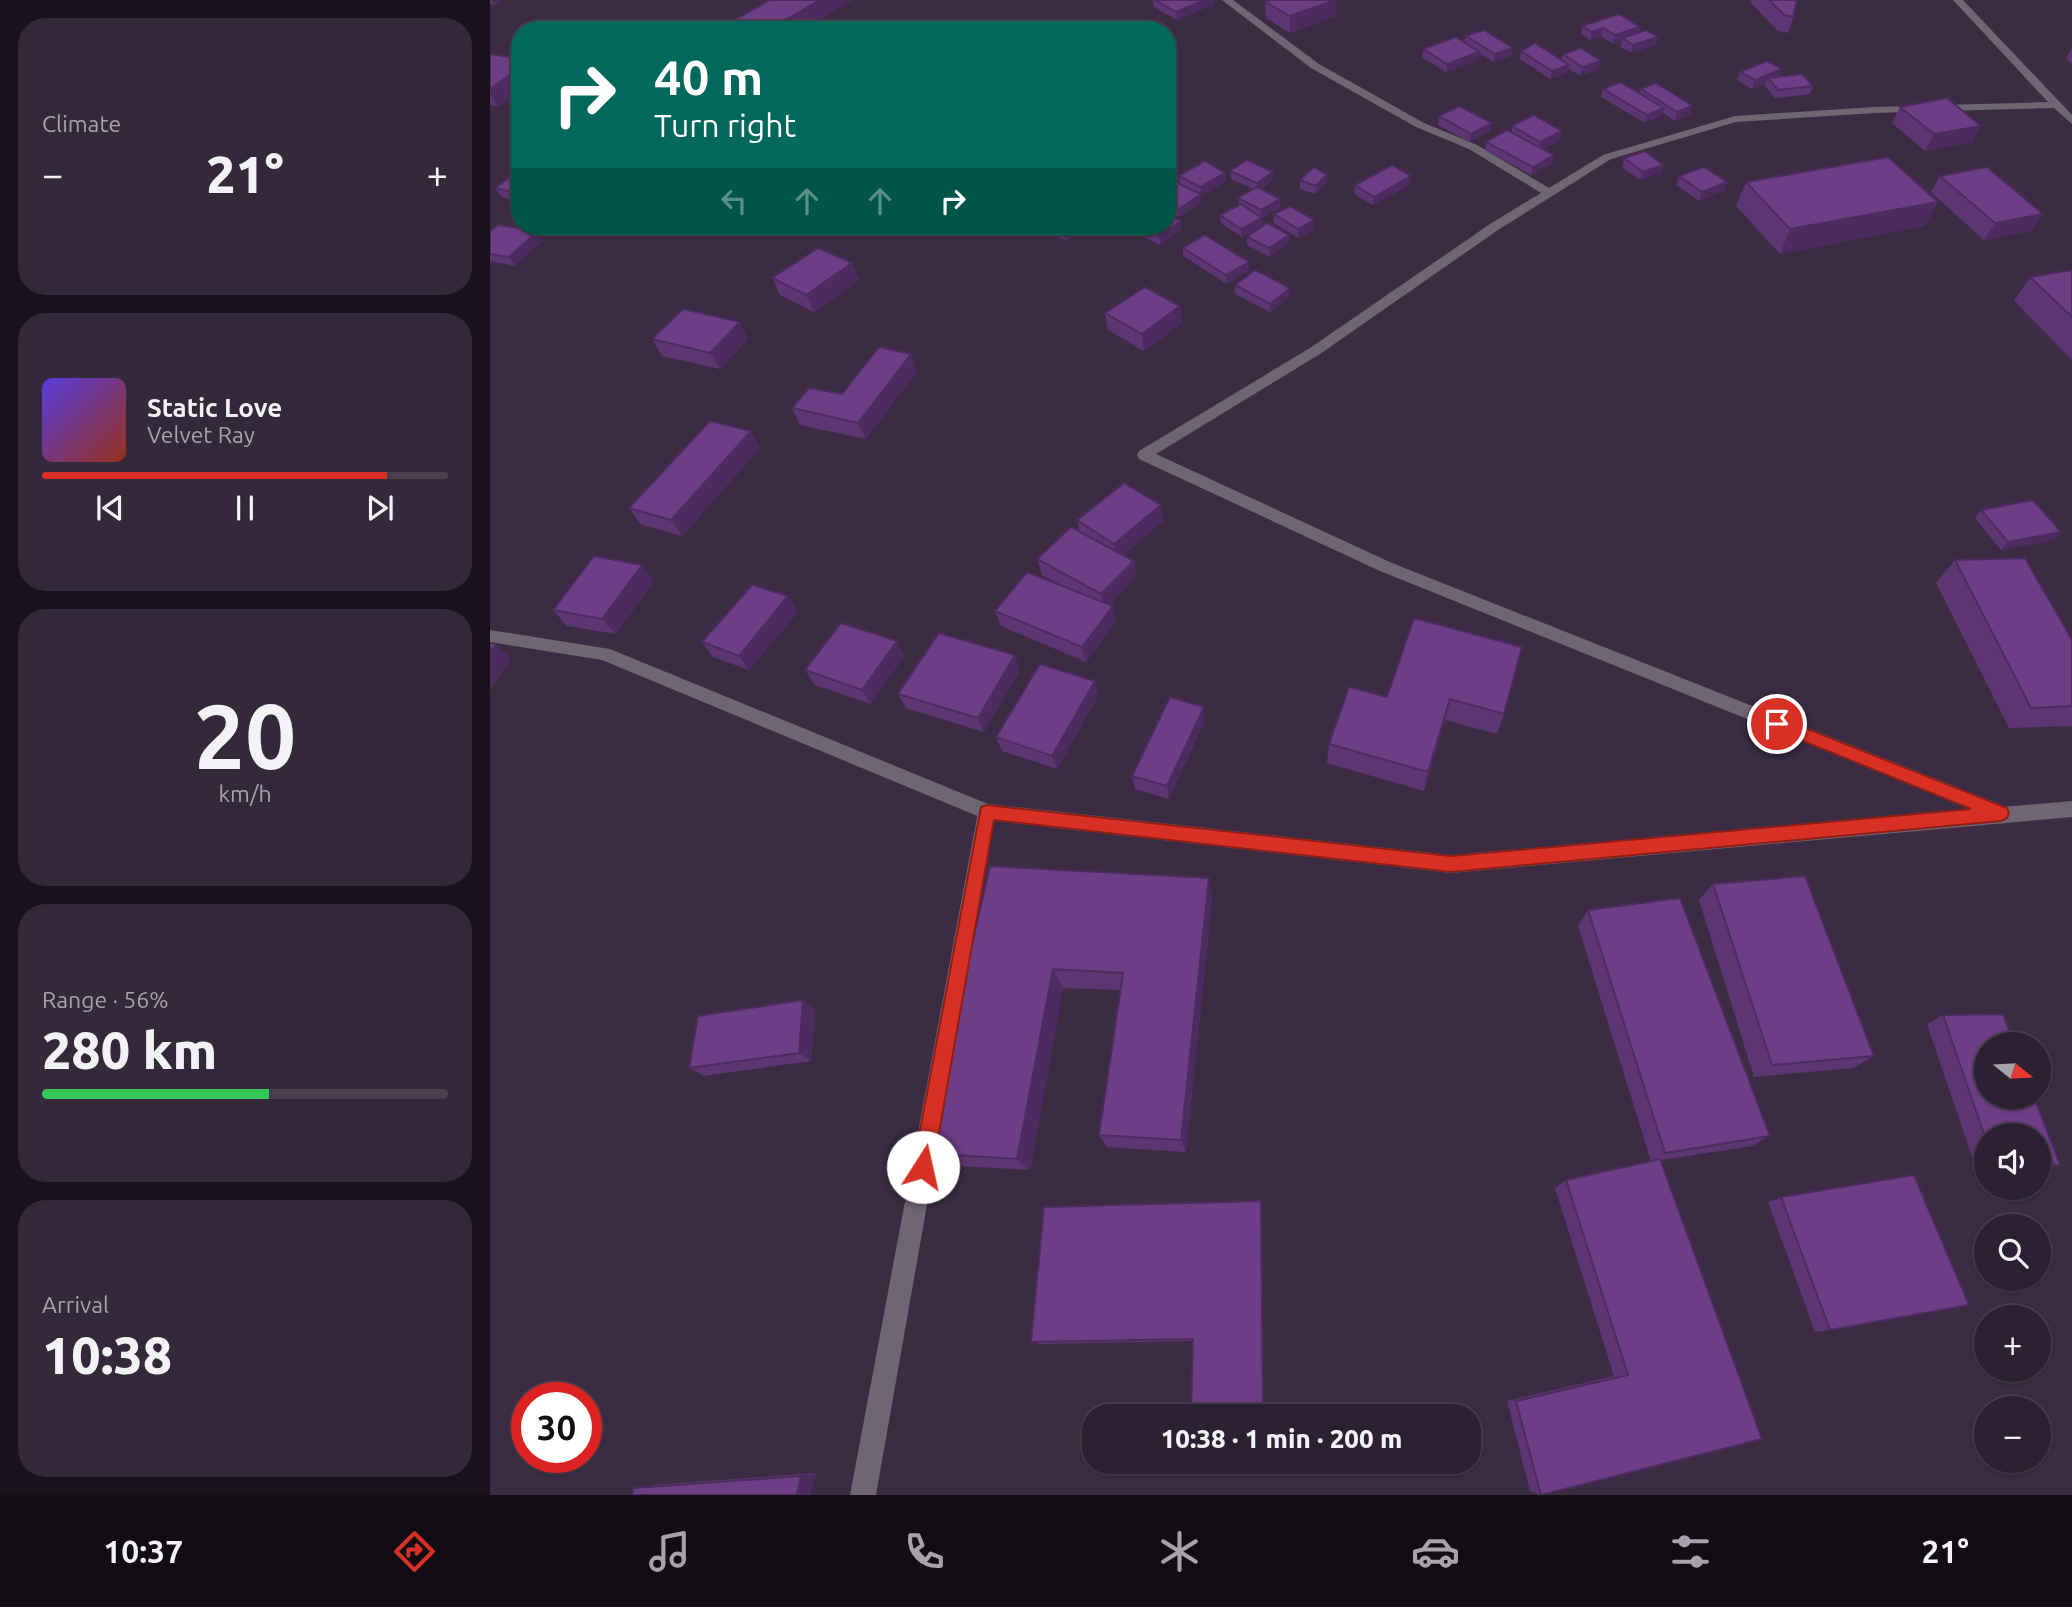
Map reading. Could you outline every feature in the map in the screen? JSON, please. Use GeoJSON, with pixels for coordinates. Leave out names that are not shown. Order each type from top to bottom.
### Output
{"type":"FeatureCollection","features":[{"type":"Feature","properties":{"kind":"street"},"geometry":{"type":"LineString","coordinates":[[1227,0],[1315,66],[1420,125],[1473,146],[1549,193]]}},
{"type":"Feature","properties":{"kind":"street"},"geometry":{"type":"LineString","coordinates":[[1958,0],[2072,121]]}},
{"type":"Feature","properties":{"kind":"street"},"geometry":{"type":"LineString","coordinates":[[2001,813],[1386,567],[1144,455],[1315,351],[1493,227],[1607,157],[1735,119],[1874,110],[2057,105]]}},
{"type":"Feature","properties":{"kind":"street"},"geometry":{"type":"LineString","coordinates":[[490,636],[604,654],[987,812],[1451,864],[2001,813],[2072,809]]}},
{"type":"Feature","properties":{"kind":"street"},"geometry":{"type":"LineString","coordinates":[[863,1495],[987,812]]}},
{"type":"Feature","properties":{"kind":"building"},"geometry":{"type":"Polygon","coordinates":[[[770,0],[820,0],[784,21],[733,21],[770,0]]]}},
{"type":"Feature","properties":{"kind":"building"},"geometry":{"type":"Polygon","coordinates":[[[1155,0],[1204,0],[1176,12],[1155,0]]]}},
{"type":"Feature","properties":{"kind":"building"},"geometry":{"type":"Polygon","coordinates":[[[1335,0],[1290,16],[1265,2],[1335,0]]]}},
{"type":"Feature","properties":{"kind":"building"},"geometry":{"type":"Polygon","coordinates":[[[1769,0],[1796,0],[1794,17],[1784,15],[1769,0]]]}},
{"type":"Feature","properties":{"kind":"building"},"geometry":{"type":"Polygon","coordinates":[[[1619,14],[1640,27],[1615,35],[1603,28],[1592,32],[1582,26],[1619,14]]]}},
{"type":"Feature","properties":{"kind":"building"},"geometry":{"type":"Polygon","coordinates":[[[1484,30],[1513,48],[1495,54],[1466,36],[1484,30]]]}},
{"type":"Feature","properties":{"kind":"building"},"geometry":{"type":"Polygon","coordinates":[[[1646,30],[1658,37],[1633,45],[1622,38],[1646,30]]]}},
{"type":"Feature","properties":{"kind":"building"},"geometry":{"type":"Polygon","coordinates":[[[1456,37],[1479,52],[1447,64],[1423,49],[1456,37]]]}},
{"type":"Feature","properties":{"kind":"building"},"geometry":{"type":"Polygon","coordinates":[[[1535,43],[1569,65],[1552,71],[1521,51],[1535,43]]]}},
{"type":"Feature","properties":{"kind":"building"},"geometry":{"type":"Polygon","coordinates":[[[1581,48],[1601,61],[1582,67],[1563,54],[1581,48]]]}},
{"type":"Feature","properties":{"kind":"building"},"geometry":{"type":"Polygon","coordinates":[[[490,54],[511,58],[511,74],[490,89],[490,54]]]}},
{"type":"Feature","properties":{"kind":"building"},"geometry":{"type":"Polygon","coordinates":[[[1767,61],[1782,69],[1755,80],[1740,72],[1767,61]]]}},
{"type":"Feature","properties":{"kind":"building"},"geometry":{"type":"Polygon","coordinates":[[[1802,74],[1813,86],[1778,90],[1768,78],[1802,74]]]}},
{"type":"Feature","properties":{"kind":"building"},"geometry":{"type":"Polygon","coordinates":[[[1620,82],[1664,108],[1647,115],[1603,89],[1620,82]]]}},
{"type":"Feature","properties":{"kind":"building"},"geometry":{"type":"Polygon","coordinates":[[[1656,83],[1693,106],[1677,112],[1641,89],[1656,83]]]}},
{"type":"Feature","properties":{"kind":"building"},"geometry":{"type":"Polygon","coordinates":[[[1947,98],[1981,126],[1934,134],[1900,107],[1947,98]]]}},
{"type":"Feature","properties":{"kind":"building"},"geometry":{"type":"Polygon","coordinates":[[[1459,106],[1492,123],[1471,134],[1439,116],[1459,106]]]}},
{"type":"Feature","properties":{"kind":"building"},"geometry":{"type":"Polygon","coordinates":[[[1534,115],[1562,131],[1540,142],[1512,126],[1534,115]]]}},
{"type":"Feature","properties":{"kind":"building"},"geometry":{"type":"Polygon","coordinates":[[[1507,130],[1554,155],[1533,167],[1486,142],[1507,130]]]}},
{"type":"Feature","properties":{"kind":"building"},"geometry":{"type":"Polygon","coordinates":[[[1645,151],[1663,165],[1643,172],[1624,158],[1645,151]]]}},
{"type":"Feature","properties":{"kind":"building"},"geometry":{"type":"Polygon","coordinates":[[[1888,157],[1938,202],[1790,229],[1746,182],[1888,157]]]}},
{"type":"Feature","properties":{"kind":"building"},"geometry":{"type":"Polygon","coordinates":[[[1247,160],[1273,172],[1257,183],[1230,171],[1247,160]]]}},
{"type":"Feature","properties":{"kind":"building"},"geometry":{"type":"Polygon","coordinates":[[[1205,161],[1225,173],[1200,187],[1179,176],[1205,161]]]}},
{"type":"Feature","properties":{"kind":"building"},"geometry":{"type":"Polygon","coordinates":[[[1392,165],[1411,176],[1374,197],[1355,185],[1392,165]]]}},
{"type":"Feature","properties":{"kind":"building"},"geometry":{"type":"Polygon","coordinates":[[[1314,167],[1327,175],[1316,186],[1300,180],[1314,167]]]}},
{"type":"Feature","properties":{"kind":"building"},"geometry":{"type":"Polygon","coordinates":[[[1704,167],[1727,182],[1702,192],[1679,176],[1704,167]]]}},
{"type":"Feature","properties":{"kind":"building"},"geometry":{"type":"Polygon","coordinates":[[[1987,167],[2043,214],[1995,223],[1940,176],[1987,167]]]}},
{"type":"Feature","properties":{"kind":"building"},"geometry":{"type":"Polygon","coordinates":[[[511,176],[511,192],[495,188],[511,176]]]}},
{"type":"Feature","properties":{"kind":"building"},"geometry":{"type":"Polygon","coordinates":[[[1176,184],[1201,194],[1179,209],[1176,208],[1176,184]]]}},
{"type":"Feature","properties":{"kind":"building"},"geometry":{"type":"Polygon","coordinates":[[[1257,187],[1280,199],[1261,210],[1238,198],[1257,187]]]}},
{"type":"Feature","properties":{"kind":"building"},"geometry":{"type":"Polygon","coordinates":[[[1241,204],[1262,218],[1241,229],[1220,215],[1241,204]]]}},
{"type":"Feature","properties":{"kind":"building"},"geometry":{"type":"Polygon","coordinates":[[[1290,206],[1314,220],[1298,229],[1274,214],[1290,206]]]}},
{"type":"Feature","properties":{"kind":"building"},"geometry":{"type":"Polygon","coordinates":[[[1267,223],[1289,235],[1269,248],[1247,237],[1267,223]]]}},
{"type":"Feature","properties":{"kind":"building"},"geometry":{"type":"Polygon","coordinates":[[[498,225],[511,227],[511,235],[534,235],[509,257],[490,254],[490,231],[498,225]]]}},
{"type":"Feature","properties":{"kind":"building"},"geometry":{"type":"Polygon","coordinates":[[[1205,235],[1249,262],[1226,275],[1183,248],[1205,235]]]}},
{"type":"Feature","properties":{"kind":"building"},"geometry":{"type":"Polygon","coordinates":[[[818,248],[852,263],[806,295],[772,278],[818,248]]]}},
{"type":"Feature","properties":{"kind":"building"},"geometry":{"type":"Polygon","coordinates":[[[1255,270],[1290,288],[1270,304],[1235,285],[1255,270]]]}},
{"type":"Feature","properties":{"kind":"building"},"geometry":{"type":"Polygon","coordinates":[[[2072,270],[2072,317],[2030,277],[2072,270]]]}},
{"type":"Feature","properties":{"kind":"building"},"geometry":{"type":"Polygon","coordinates":[[[1145,287],[1180,306],[1142,334],[1105,313],[1145,287]]]}},
{"type":"Feature","properties":{"kind":"building"},"geometry":{"type":"Polygon","coordinates":[[[683,309],[740,322],[710,353],[652,339],[683,309]]]}},
{"type":"Feature","properties":{"kind":"building"},"geometry":{"type":"Polygon","coordinates":[[[879,347],[911,354],[858,423],[792,408],[809,388],[842,394],[879,347]]]}},
{"type":"Feature","properties":{"kind":"building"},"geometry":{"type":"Polygon","coordinates":[[[710,421],[751,431],[671,520],[629,508],[710,421]]]}},
{"type":"Feature","properties":{"kind":"building"},"geometry":{"type":"Polygon","coordinates":[[[1124,483],[1161,505],[1114,544],[1077,520],[1124,483]]]}},
{"type":"Feature","properties":{"kind":"building"},"geometry":{"type":"Polygon","coordinates":[[[2033,500],[2061,532],[2008,542],[1981,510],[2033,500]]]}},
{"type":"Feature","properties":{"kind":"building"},"geometry":{"type":"Polygon","coordinates":[[[1071,527],[1134,561],[1101,594],[1037,559],[1071,527]]]}},
{"type":"Feature","properties":{"kind":"building"},"geometry":{"type":"Polygon","coordinates":[[[594,556],[642,565],[602,619],[553,610],[594,556]]]}},
{"type":"Feature","properties":{"kind":"building"},"geometry":{"type":"Polygon","coordinates":[[[2025,558],[2072,640],[2072,706],[2031,708],[1955,560],[2025,558]]]}},
{"type":"Feature","properties":{"kind":"building"},"geometry":{"type":"Polygon","coordinates":[[[1027,572],[1113,606],[1082,647],[995,611],[1027,572]]]}},
{"type":"Feature","properties":{"kind":"building"},"geometry":{"type":"Polygon","coordinates":[[[752,585],[788,596],[739,656],[702,642],[752,585]]]}},
{"type":"Feature","properties":{"kind":"building"},"geometry":{"type":"Polygon","coordinates":[[[1414,618],[1522,647],[1504,714],[1450,699],[1428,772],[1329,744],[1349,687],[1387,697],[1414,618]]]}},
{"type":"Feature","properties":{"kind":"building"},"geometry":{"type":"Polygon","coordinates":[[[841,623],[897,641],[862,690],[805,670],[841,623]]]}},
{"type":"Feature","properties":{"kind":"building"},"geometry":{"type":"Polygon","coordinates":[[[939,633],[1015,655],[978,718],[898,694],[939,633]]]}},
{"type":"Feature","properties":{"kind":"building"},"geometry":{"type":"Polygon","coordinates":[[[1040,664],[1095,681],[1052,756],[996,737],[1040,664]]]}},
{"type":"Feature","properties":{"kind":"building"},"geometry":{"type":"Polygon","coordinates":[[[1170,697],[1204,707],[1167,786],[1132,776],[1170,697]]]}},
{"type":"Feature","properties":{"kind":"building"},"geometry":{"type":"Polygon","coordinates":[[[990,866],[1209,878],[1181,1140],[1099,1135],[1123,973],[1053,969],[1017,1159],[924,1153],[990,866]]]}},
{"type":"Feature","properties":{"kind":"building"},"geometry":{"type":"Polygon","coordinates":[[[1805,876],[1874,1056],[1772,1065],[1713,884],[1805,876]]]}},
{"type":"Feature","properties":{"kind":"building"},"geometry":{"type":"Polygon","coordinates":[[[1680,898],[1770,1136],[1665,1153],[1588,910],[1680,898]]]}},
{"type":"Feature","properties":{"kind":"building"},"geometry":{"type":"Polygon","coordinates":[[[803,1000],[799,1053],[689,1068],[698,1016],[803,1000]]]}},
{"type":"Feature","properties":{"kind":"building"},"geometry":{"type":"Polygon","coordinates":[[[2003,1014],[2010,1032],[1974,1032],[1974,1105],[1943,1015],[2003,1014]]]}},
{"type":"Feature","properties":{"kind":"building"},"geometry":{"type":"Polygon","coordinates":[[[1976,1110],[2039,1110],[2044,1123],[1980,1123],[1976,1110]]]}},
{"type":"Feature","properties":{"kind":"building"},"geometry":{"type":"Polygon","coordinates":[[[2051,1141],[2060,1165],[2051,1165],[2051,1141]]]}},
{"type":"Feature","properties":{"kind":"building"},"geometry":{"type":"Polygon","coordinates":[[[1660,1159],[1762,1439],[1541,1495],[1516,1401],[1628,1375],[1566,1180],[1660,1159]]]}},
{"type":"Feature","properties":{"kind":"building"},"geometry":{"type":"Polygon","coordinates":[[[1914,1175],[1969,1305],[1830,1330],[1781,1197],[1914,1175]]]}},
{"type":"Feature","properties":{"kind":"building"},"geometry":{"type":"Polygon","coordinates":[[[1261,1201],[1263,1404],[1191,1404],[1193,1339],[1031,1342],[1044,1207],[1261,1201]]]}},
{"type":"Feature","properties":{"kind":"building"},"geometry":{"type":"Polygon","coordinates":[[[801,1476],[797,1495],[632,1495],[634,1488],[801,1476]]]}},
{"type":"Feature","properties":{"kind":"route"},"geometry":{"type":"LineString","coordinates":[[923,1167],[987,812],[1451,864],[2001,813],[1777,724]]}}]}
